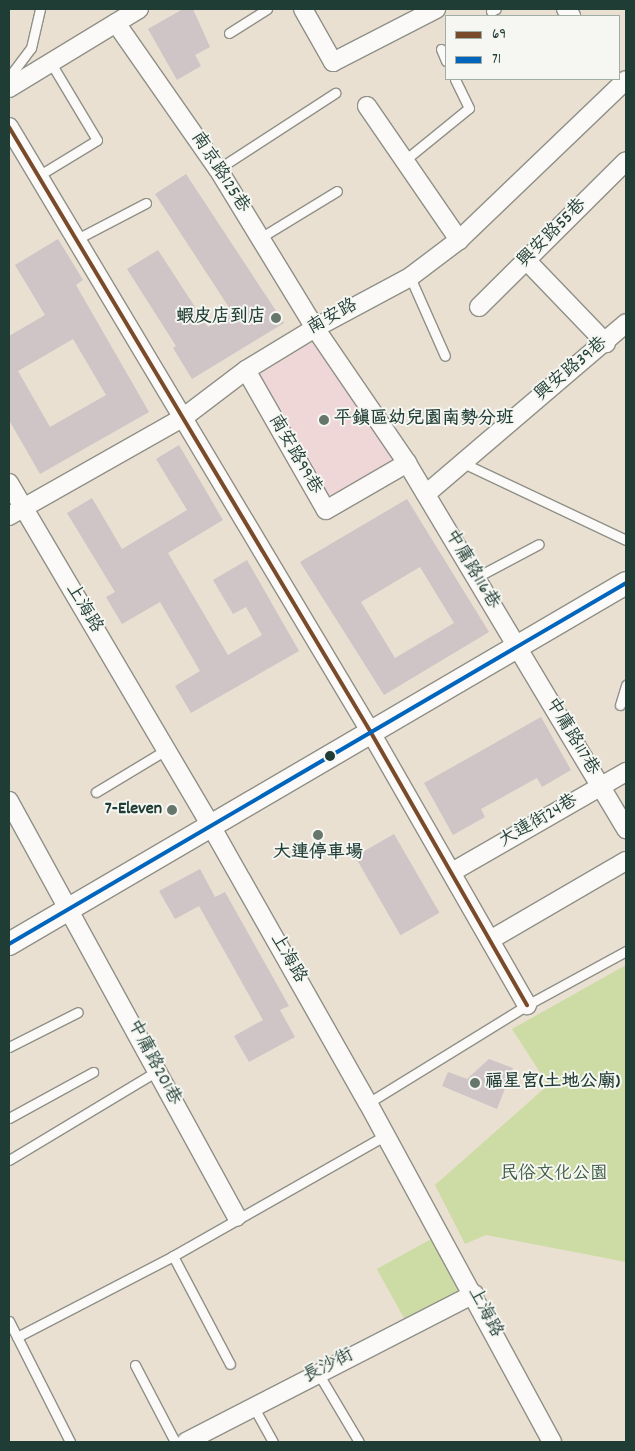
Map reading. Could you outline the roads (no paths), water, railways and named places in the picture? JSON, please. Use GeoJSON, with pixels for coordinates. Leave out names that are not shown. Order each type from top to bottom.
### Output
{"type":"FeatureCollection","features":[{"type":"Feature","properties":{"kind":"street"},"geometry":{"type":"LineString","coordinates":[[9,88],[139,9]]}},
{"type":"Feature","properties":{"kind":"street"},"geometry":{"type":"LineString","coordinates":[[303,9],[333,62],[436,9]]}},
{"type":"Feature","properties":{"kind":"street","name":"南京路125巷"},"geometry":{"type":"LineString","coordinates":[[116,23],[218,169],[315,328],[407,463]]}},
{"type":"Feature","properties":{"kind":"street","name":"南安路"},"geometry":{"type":"LineString","coordinates":[[16,511],[184,417],[246,370],[315,328],[410,277],[459,240],[622,86]]}},
{"type":"Feature","properties":{"kind":"street"},"geometry":{"type":"LineString","coordinates":[[367,106],[459,240]]}},
{"type":"Feature","properties":{"kind":"street"},"geometry":{"type":"LineString","coordinates":[[9,127],[370,731],[527,1005]]}},
{"type":"Feature","properties":{"kind":"street","name":"興安路55巷"},"geometry":{"type":"LineString","coordinates":[[479,307],[626,161]]}},
{"type":"Feature","properties":{"kind":"street"},"geometry":{"type":"LineString","coordinates":[[527,261],[606,343]]}},
{"type":"Feature","properties":{"kind":"street","name":"興安路39巷"},"geometry":{"type":"LineString","coordinates":[[426,494],[625,328]]}},
{"type":"Feature","properties":{"kind":"street","name":"南安路99巷"},"geometry":{"type":"LineString","coordinates":[[246,370],[326,510],[407,463]]}},
{"type":"Feature","properties":{"kind":"street","name":"中庸路116巷"},"geometry":{"type":"LineString","coordinates":[[407,463],[516,646]]}},
{"type":"Feature","properties":{"kind":"street","name":"上海路"},"geometry":{"type":"LineString","coordinates":[[9,483],[16,511],[166,750],[211,826],[386,1135],[474,1294],[552,1442]]}},
{"type":"Feature","properties":{"kind":"street"},"geometry":{"type":"LineString","coordinates":[[9,944],[370,731],[626,583]]}},
{"type":"Feature","properties":{"kind":"street","name":"中庸路117巷"},"geometry":{"type":"LineString","coordinates":[[516,646],[626,829]]}},
{"type":"Feature","properties":{"kind":"street","name":"大連街24巷"},"geometry":{"type":"LineString","coordinates":[[452,872],[626,772]]}},
{"type":"Feature","properties":{"kind":"street","name":"中庸路201巷"},"geometry":{"type":"LineString","coordinates":[[9,801],[70,908],[238,1217]]}},
{"type":"Feature","properties":{"kind":"street"},"geometry":{"type":"LineString","coordinates":[[490,940],[626,861]]}},
{"type":"Feature","properties":{"kind":"street","name":"長沙街"},"geometry":{"type":"LineString","coordinates":[[186,1442],[474,1294]]}},
{"type":"Feature","properties":{"kind":"lane"},"geometry":{"type":"LineString","coordinates":[[9,77],[32,48],[40,9]]}},
{"type":"Feature","properties":{"kind":"lane"},"geometry":{"type":"LineString","coordinates":[[229,33],[267,9]]}},
{"type":"Feature","properties":{"kind":"lane"},"geometry":{"type":"LineString","coordinates":[[441,49],[445,59]]}},
{"type":"Feature","properties":{"kind":"lane"},"geometry":{"type":"LineString","coordinates":[[38,176],[97,140],[51,63]]}},
{"type":"Feature","properties":{"kind":"lane"},"geometry":{"type":"LineString","coordinates":[[405,160],[469,108],[455,80]]}},
{"type":"Feature","properties":{"kind":"lane"},"geometry":{"type":"LineString","coordinates":[[218,169],[335,93]]}},
{"type":"Feature","properties":{"kind":"lane"},"geometry":{"type":"LineString","coordinates":[[260,238],[338,191]]}},
{"type":"Feature","properties":{"kind":"lane"},"geometry":{"type":"LineString","coordinates":[[76,240],[146,203]]}},
{"type":"Feature","properties":{"kind":"lane"},"geometry":{"type":"LineString","coordinates":[[410,277],[445,356]]}},
{"type":"Feature","properties":{"kind":"lane"},"geometry":{"type":"LineString","coordinates":[[463,463],[626,540]]}},
{"type":"Feature","properties":{"kind":"lane"},"geometry":{"type":"LineString","coordinates":[[475,578],[539,544]]}},
{"type":"Feature","properties":{"kind":"lane"},"geometry":{"type":"LineString","coordinates":[[620,705],[626,685]]}},
{"type":"Feature","properties":{"kind":"lane"},"geometry":{"type":"LineString","coordinates":[[96,792],[166,750]]}},
{"type":"Feature","properties":{"kind":"lane"},"geometry":{"type":"LineString","coordinates":[[368,1103],[527,1005],[626,951]]}},
{"type":"Feature","properties":{"kind":"lane"},"geometry":{"type":"LineString","coordinates":[[9,1047],[78,1012]]}},
{"type":"Feature","properties":{"kind":"lane"},"geometry":{"type":"LineString","coordinates":[[9,1160],[157,1071]]}},
{"type":"Feature","properties":{"kind":"lane"},"geometry":{"type":"LineString","coordinates":[[9,1118],[29,1105],[93,1072]]}},
{"type":"Feature","properties":{"kind":"lane"},"geometry":{"type":"LineString","coordinates":[[17,1337],[173,1256],[238,1217],[386,1135]]}},
{"type":"Feature","properties":{"kind":"lane"},"geometry":{"type":"LineString","coordinates":[[173,1256],[230,1364]]}},
{"type":"Feature","properties":{"kind":"lane"},"geometry":{"type":"LineString","coordinates":[[9,1321],[70,1442]]}},
{"type":"Feature","properties":{"kind":"lane"},"geometry":{"type":"LineString","coordinates":[[135,1365],[175,1442]]}},
{"type":"Feature","properties":{"kind":"lane"},"geometry":{"type":"LineString","coordinates":[[318,1373],[358,1442]]}},
{"type":"Feature","properties":{"kind":"lane"},"geometry":{"type":"LineString","coordinates":[[253,1406],[273,1442]]}},
{"type":"Feature","properties":{"kind":"place","name":"蝦皮店到店"},"geometry":{"type":"Point","coordinates":[276,318]}},
{"type":"Feature","properties":{"kind":"place","name":"平鎮區幼兒園南勢分班"},"geometry":{"type":"Point","coordinates":[324,420]}},
{"type":"Feature","properties":{"kind":"place","name":"7-Eleven"},"geometry":{"type":"Point","coordinates":[172,810]}},
{"type":"Feature","properties":{"kind":"place","name":"大連停車場"},"geometry":{"type":"Point","coordinates":[318,835]}},
{"type":"Feature","properties":{"kind":"place","name":"福星宮(土地公廟)"},"geometry":{"type":"Point","coordinates":[475,1083]}},
{"type":"Feature","properties":{"kind":"park label","name":"民俗文化公園"},"geometry":{"type":"Point","coordinates":[554,1175]}}]}
